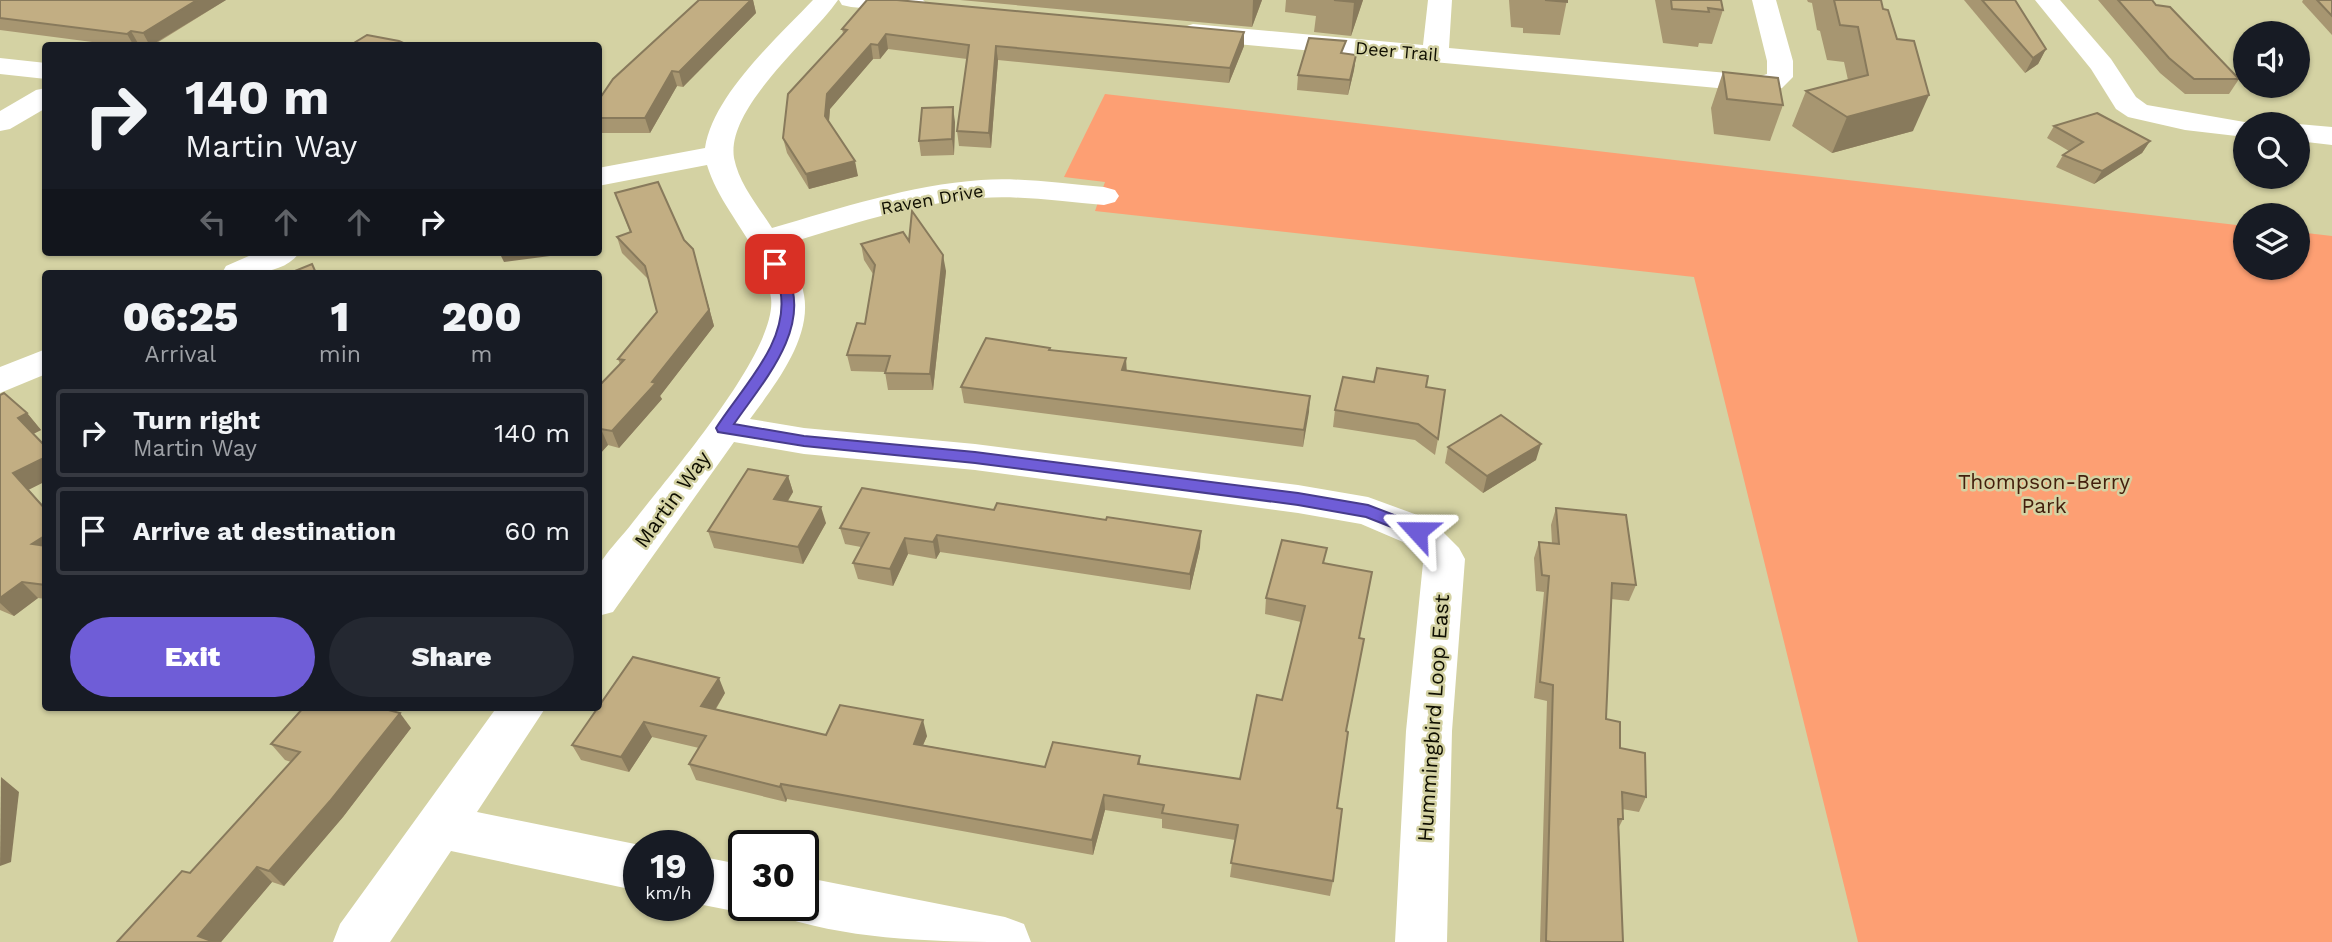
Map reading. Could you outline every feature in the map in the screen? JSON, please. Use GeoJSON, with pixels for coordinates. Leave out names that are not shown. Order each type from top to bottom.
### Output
{"type":"FeatureCollection","features":[{"type":"Feature","properties":{"kind":"street"},"geometry":{"type":"LineString","coordinates":[[602,176],[719,154],[722,130],[743,95],[826,0]]}},
{"type":"Feature","properties":{"kind":"street"},"geometry":{"type":"LineString","coordinates":[[851,0],[934,8]]}},
{"type":"Feature","properties":{"kind":"street"},"geometry":{"type":"LineString","coordinates":[[1435,55],[1440,0]]}},
{"type":"Feature","properties":{"kind":"street","name":"Deer Trail"},"geometry":{"type":"LineString","coordinates":[[1171,30],[1747,83],[1773,82],[1780,77],[1780,61],[1764,0]]}},
{"type":"Feature","properties":{"kind":"street"},"geometry":{"type":"LineString","coordinates":[[2047,0],[2102,65],[2126,103],[2138,111],[2162,118],[2233,127]]}},
{"type":"Feature","properties":{"kind":"street"},"geometry":{"type":"LineString","coordinates":[[0,65],[42,70]]}},
{"type":"Feature","properties":{"kind":"street"},"geometry":{"type":"LineString","coordinates":[[0,123],[42,98]]}},
{"type":"Feature","properties":{"kind":"street"},"geometry":{"type":"LineString","coordinates":[[2310,134],[2332,136]]}},
{"type":"Feature","properties":{"kind":"street","name":"Martin Way"},"geometry":{"type":"LineString","coordinates":[[602,595],[724,428],[768,364],[782,337],[788,312],[786,288],[765,240],[729,182],[719,154]]}},
{"type":"Feature","properties":{"kind":"street","name":"Raven Drive"},"geometry":{"type":"LineString","coordinates":[[765,240],[898,203],[954,192],[1007,188],[1104,196]]}},
{"type":"Feature","properties":{"kind":"street"},"geometry":{"type":"LineString","coordinates":[[245,270],[275,256]]}},
{"type":"Feature","properties":{"kind":"street"},"geometry":{"type":"LineString","coordinates":[[0,381],[42,362]]}},
{"type":"Feature","properties":{"kind":"street","name":"Hummingbird Loop East"},"geometry":{"type":"LineString","coordinates":[[724,428],[804,441],[975,457],[1298,499],[1368,511],[1417,531],[1444,559],[1429,731],[1421,942]]}},
{"type":"Feature","properties":{"kind":"street"},"geometry":{"type":"LineString","coordinates":[[359,942],[520,711]]}},
{"type":"Feature","properties":{"kind":"street"},"geometry":{"type":"LineString","coordinates":[[440,827],[623,865]]}},
{"type":"Feature","properties":{"kind":"street"},"geometry":{"type":"LineString","coordinates":[[819,904],[1005,942]]}},
{"type":"Feature","properties":{"kind":"green space","name":"Thompson-Berry Park"},"geometry":{"type":"Polygon","coordinates":[[[1105,94],[2233,225],[2233,280],[2310,280],[2310,233],[2332,236],[2332,942],[1858,942],[1694,277],[1095,211],[1105,182],[1064,177],[1105,94]]]}},
{"type":"Feature","properties":{"kind":"building"},"geometry":{"type":"Polygon","coordinates":[[[0,0],[197,0],[143,33],[131,31],[127,34],[0,18],[0,0]]]}},
{"type":"Feature","properties":{"kind":"building"},"geometry":{"type":"Polygon","coordinates":[[[699,0],[751,0],[679,72],[672,71],[645,118],[602,118],[602,95],[613,79],[699,0]]]}},
{"type":"Feature","properties":{"kind":"building"},"geometry":{"type":"Polygon","coordinates":[[[867,0],[897,0],[1244,32],[1230,68],[996,46],[989,133],[957,131],[969,45],[886,34],[878,45],[871,44],[827,94],[825,116],[855,161],[806,174],[783,138],[788,94],[847,30],[842,29],[867,0]]]}},
{"type":"Feature","properties":{"kind":"building"},"geometry":{"type":"Polygon","coordinates":[[[1671,0],[1721,0],[1723,10],[1708,8],[1709,12],[1672,9],[1671,0]]]}},
{"type":"Feature","properties":{"kind":"building"},"geometry":{"type":"Polygon","coordinates":[[[1834,0],[1881,0],[1883,9],[1888,10],[1897,39],[1914,41],[1929,95],[1847,117],[1806,91],[1868,75],[1858,27],[1840,25],[1834,0]]]}},
{"type":"Feature","properties":{"kind":"building"},"geometry":{"type":"Polygon","coordinates":[[[1982,0],[2015,0],[2046,49],[2033,58],[1982,0]]]}},
{"type":"Feature","properties":{"kind":"building"},"geometry":{"type":"Polygon","coordinates":[[[2118,0],[2152,0],[2156,5],[2170,7],[2233,73],[2233,79],[2194,79],[2169,58],[2118,0]]]}},
{"type":"Feature","properties":{"kind":"building"},"geometry":{"type":"Polygon","coordinates":[[[2317,0],[2332,0],[2332,16],[2317,0]]]}},
{"type":"Feature","properties":{"kind":"building"},"geometry":{"type":"Polygon","coordinates":[[[367,35],[401,42],[356,42],[367,35]]]}},
{"type":"Feature","properties":{"kind":"building"},"geometry":{"type":"Polygon","coordinates":[[[1309,38],[1346,41],[1341,53],[1356,55],[1350,80],[1298,75],[1309,38]]]}},
{"type":"Feature","properties":{"kind":"building"},"geometry":{"type":"Polygon","coordinates":[[[1723,72],[1778,78],[1783,105],[1727,99],[1723,72]]]}},
{"type":"Feature","properties":{"kind":"building"},"geometry":{"type":"Polygon","coordinates":[[[953,107],[952,139],[919,141],[922,108],[953,107]]]}},
{"type":"Feature","properties":{"kind":"building"},"geometry":{"type":"Polygon","coordinates":[[[2097,113],[2150,141],[2102,171],[2063,155],[2083,142],[2054,126],[2097,113]]]}},
{"type":"Feature","properties":{"kind":"building"},"geometry":{"type":"Polygon","coordinates":[[[658,182],[684,240],[693,249],[709,310],[652,382],[656,383],[612,431],[602,429],[602,383],[624,360],[618,359],[657,312],[645,266],[617,237],[631,232],[615,193],[658,182]]]}},
{"type":"Feature","properties":{"kind":"building"},"geometry":{"type":"Polygon","coordinates":[[[912,211],[943,255],[930,374],[885,373],[890,356],[847,355],[857,323],[865,324],[875,265],[861,244],[903,232],[909,241],[912,211]]]}},
{"type":"Feature","properties":{"kind":"building"},"geometry":{"type":"Polygon","coordinates":[[[312,264],[315,270],[297,270],[312,264]]]}},
{"type":"Feature","properties":{"kind":"building"},"geometry":{"type":"Polygon","coordinates":[[[986,338],[1050,348],[1049,350],[1126,358],[1122,370],[1310,396],[1304,430],[961,387],[986,338]]]}},
{"type":"Feature","properties":{"kind":"building"},"geometry":{"type":"Polygon","coordinates":[[[1377,368],[1428,376],[1426,387],[1445,390],[1438,439],[1418,424],[1335,410],[1343,377],[1374,382],[1377,368]]]}},
{"type":"Feature","properties":{"kind":"building"},"geometry":{"type":"Polygon","coordinates":[[[4,393],[27,413],[18,418],[42,443],[42,459],[13,473],[42,506],[42,538],[32,544],[42,545],[42,584],[22,582],[0,598],[0,395],[4,393]]]}},
{"type":"Feature","properties":{"kind":"building"},"geometry":{"type":"Polygon","coordinates":[[[1501,415],[1541,444],[1487,476],[1448,447],[1501,415]]]}},
{"type":"Feature","properties":{"kind":"building"},"geometry":{"type":"Polygon","coordinates":[[[748,469],[788,476],[774,499],[821,507],[798,547],[708,531],[748,469]]]}},
{"type":"Feature","properties":{"kind":"building"},"geometry":{"type":"Polygon","coordinates":[[[862,488],[994,510],[997,503],[1201,531],[1190,574],[937,535],[933,542],[905,538],[890,569],[853,563],[869,533],[840,528],[862,488]]]}},
{"type":"Feature","properties":{"kind":"building"},"geometry":{"type":"Polygon","coordinates":[[[1556,508],[1626,515],[1636,585],[1612,583],[1606,719],[1620,722],[1620,748],[1645,753],[1646,797],[1622,792],[1623,819],[1618,819],[1623,942],[1546,941],[1553,685],[1540,682],[1549,576],[1542,575],[1539,542],[1559,544],[1556,508]]]}},
{"type":"Feature","properties":{"kind":"building"},"geometry":{"type":"Polygon","coordinates":[[[1282,540],[1327,548],[1323,563],[1372,572],[1359,638],[1364,639],[1346,731],[1348,732],[1337,808],[1342,809],[1333,881],[1231,863],[1238,825],[1162,813],[1164,805],[1104,795],[1092,840],[781,784],[780,787],[689,764],[706,736],[644,722],[621,757],[572,745],[596,711],[602,711],[602,702],[633,657],[719,678],[701,706],[826,735],[840,705],[923,720],[914,744],[1045,767],[1053,742],[1140,756],[1138,764],[1240,779],[1257,695],[1282,700],[1305,606],[1266,598],[1282,540]]]}},
{"type":"Feature","properties":{"kind":"building"},"geometry":{"type":"Polygon","coordinates":[[[300,711],[400,713],[330,801],[269,871],[257,867],[198,936],[214,942],[117,942],[182,871],[190,873],[300,752],[271,744],[300,711]]]}},
{"type":"Feature","properties":{"kind":"route"},"geometry":{"type":"LineString","coordinates":[[775,264],[786,288],[788,312],[782,337],[768,364],[724,428],[804,441],[975,457],[1298,499],[1368,511],[1417,531]]}}]}
